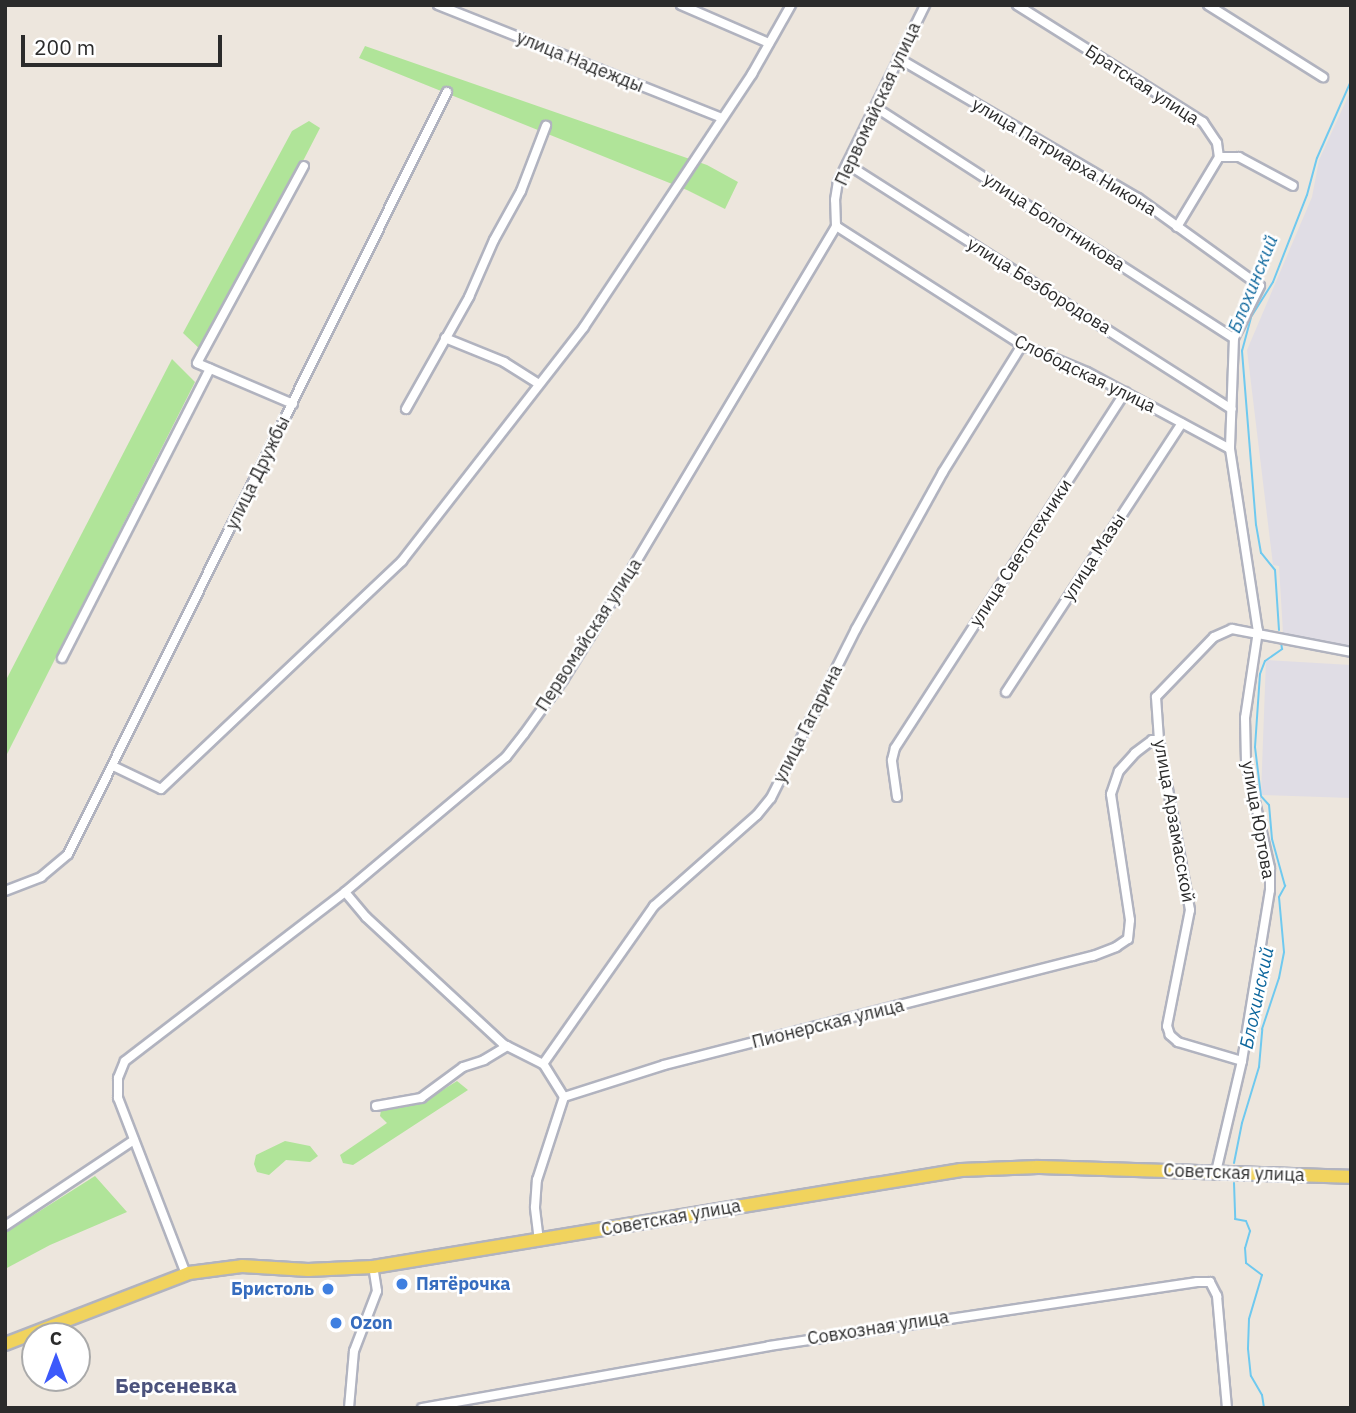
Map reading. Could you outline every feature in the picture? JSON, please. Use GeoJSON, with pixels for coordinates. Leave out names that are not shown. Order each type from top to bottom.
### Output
{"type":"FeatureCollection","features":[{"type":"Feature","properties":{"kind":"main road","name":"Советская улица"},"geometry":{"type":"LineString","coordinates":[[5,1344],[186,1274],[242,1266],[308,1270],[373,1267],[812,1193],[992,1167],[1351,1177]]}},
{"type":"Feature","properties":{"kind":"street","name":"улица Надежды"},"geometry":{"type":"LineString","coordinates":[[438,5],[722,118]]}},
{"type":"Feature","properties":{"kind":"street"},"geometry":{"type":"LineString","coordinates":[[681,5],[769,43]]}},
{"type":"Feature","properties":{"kind":"street"},"geometry":{"type":"LineString","coordinates":[[113,766],[161,789],[402,561],[584,327],[722,118],[791,5]]}},
{"type":"Feature","properties":{"kind":"street","name":"Первомайская улица"},"geometry":{"type":"LineString","coordinates":[[186,1274],[118,1098],[118,1078],[125,1062],[345,892],[506,757],[524,734],[563,680],[627,577],[836,226],[835,200],[847,164],[925,5]]}},
{"type":"Feature","properties":{"kind":"street","name":"Братская улица"},"geometry":{"type":"LineString","coordinates":[[1017,5],[1203,122],[1217,144],[1219,157]]}},
{"type":"Feature","properties":{"kind":"street"},"geometry":{"type":"LineString","coordinates":[[1208,5],[1323,77]]}},
{"type":"Feature","properties":{"kind":"street","name":"улица Патриарха Никона"},"geometry":{"type":"LineString","coordinates":[[898,58],[1127,192],[1260,286],[1234,338]]}},
{"type":"Feature","properties":{"kind":"street","name":"улица Дружбы"},"geometry":{"type":"LineString","coordinates":[[5,891],[41,877],[68,854],[447,92]]}},
{"type":"Feature","properties":{"kind":"street","name":"улица Болотникова"},"geometry":{"type":"LineString","coordinates":[[875,107],[1234,338]]}},
{"type":"Feature","properties":{"kind":"street"},"geometry":{"type":"LineString","coordinates":[[406,409],[469,297],[479,270],[522,191],[546,126]]}},
{"type":"Feature","properties":{"kind":"street"},"geometry":{"type":"LineString","coordinates":[[1177,227],[1219,157],[1240,157],[1293,186]]}},
{"type":"Feature","properties":{"kind":"street","name":"улица Безбородова"},"geometry":{"type":"LineString","coordinates":[[847,164],[1231,408]]}},
{"type":"Feature","properties":{"kind":"street"},"geometry":{"type":"LineString","coordinates":[[293,404],[197,363],[304,166]]}},
{"type":"Feature","properties":{"kind":"street","name":"Слободская улица"},"geometry":{"type":"LineString","coordinates":[[836,226],[1022,345],[1087,372],[1230,449]]}},
{"type":"Feature","properties":{"kind":"street"},"geometry":{"type":"LineString","coordinates":[[446,338],[504,362],[539,384]]}},
{"type":"Feature","properties":{"kind":"street","name":"улица Юртова"},"geometry":{"type":"LineString","coordinates":[[1216,1172],[1242,1061],[1270,890],[1270,868],[1246,762],[1245,718],[1258,631],[1230,449],[1234,338]]}},
{"type":"Feature","properties":{"kind":"street","name":"улица Гагарина"},"geometry":{"type":"LineString","coordinates":[[543,1064],[654,906],[757,815],[771,798],[856,629],[943,472],[1022,345]]}},
{"type":"Feature","properties":{"kind":"street"},"geometry":{"type":"LineString","coordinates":[[62,658],[210,369]]}},
{"type":"Feature","properties":{"kind":"street","name":"улица Светотехники"},"geometry":{"type":"LineString","coordinates":[[897,797],[892,760],[895,748],[1125,392]]}},
{"type":"Feature","properties":{"kind":"street","name":"улица Мазы"},"geometry":{"type":"LineString","coordinates":[[1006,692],[1182,423]]}},
{"type":"Feature","properties":{"kind":"street","name":"улица Арзамасской"},"geometry":{"type":"LineString","coordinates":[[1242,1061],[1178,1042],[1170,1035],[1167,1026],[1191,910],[1158,740],[1156,697],[1214,637],[1233,629],[1258,631],[1351,652]]}},
{"type":"Feature","properties":{"kind":"street","name":"Пионерская улица"},"geometry":{"type":"LineString","coordinates":[[564,1097],[664,1065],[1094,956],[1128,939],[1130,930],[1111,794],[1119,771],[1152,740],[1158,740]]}},
{"type":"Feature","properties":{"kind":"street"},"geometry":{"type":"LineString","coordinates":[[345,892],[366,916],[507,1046],[543,1064],[564,1097],[537,1180],[535,1207],[539,1241]]}},
{"type":"Feature","properties":{"kind":"street"},"geometry":{"type":"LineString","coordinates":[[376,1106],[421,1098],[463,1067],[484,1060],[507,1046]]}},
{"type":"Feature","properties":{"kind":"street"},"geometry":{"type":"LineString","coordinates":[[5,1226],[134,1140]]}},
{"type":"Feature","properties":{"kind":"street"},"geometry":{"type":"LineString","coordinates":[[349,1408],[354,1351],[377,1291],[373,1267]]}},
{"type":"Feature","properties":{"kind":"street","name":"Совхозная улица"},"geometry":{"type":"LineString","coordinates":[[422,1408],[782,1343],[1197,1282],[1210,1282],[1217,1296],[1227,1408]]}},
{"type":"Feature","properties":{"kind":"shaded area"},"geometry":{"type":"Polygon","coordinates":[[[1351,90],[1351,648],[1283,633],[1279,566],[1273,565],[1247,350],[1312,197],[1319,160],[1351,90]]]}},
{"type":"Feature","properties":{"kind":"shaded area"},"geometry":{"type":"Polygon","coordinates":[[[1266,660],[1351,665],[1351,798],[1261,795],[1266,660]]]}},
{"type":"Feature","properties":{"kind":"green space"},"geometry":{"type":"Polygon","coordinates":[[[365,46],[707,165],[738,182],[725,209],[687,190],[359,58],[365,46]]]}},
{"type":"Feature","properties":{"kind":"green space"},"geometry":{"type":"Polygon","coordinates":[[[309,121],[320,128],[204,353],[183,333],[292,131],[309,121]]]}},
{"type":"Feature","properties":{"kind":"green space"},"geometry":{"type":"Polygon","coordinates":[[[172,359],[195,382],[5,758],[5,682],[172,359]]]}},
{"type":"Feature","properties":{"kind":"green space"},"geometry":{"type":"Polygon","coordinates":[[[457,1081],[468,1090],[353,1165],[343,1163],[340,1155],[387,1123],[380,1116],[381,1110],[425,1101],[457,1081]]]}},
{"type":"Feature","properties":{"kind":"green space"},"geometry":{"type":"Polygon","coordinates":[[[285,1141],[310,1146],[318,1156],[310,1162],[286,1160],[269,1175],[257,1172],[254,1164],[256,1155],[285,1141]]]}},
{"type":"Feature","properties":{"kind":"green space"},"geometry":{"type":"Polygon","coordinates":[[[95,1176],[127,1212],[50,1245],[5,1269],[5,1233],[95,1176]]]}},
{"type":"Feature","properties":{"kind":"waterway","name":"Блохинский"},"geometry":{"type":"LineString","coordinates":[[1279,630],[1275,570],[1261,553],[1256,525],[1242,351],[1251,317],[1273,282],[1307,195],[1317,158],[1351,81]]}},
{"type":"Feature","properties":{"kind":"waterway","name":"Блохинский"},"geometry":{"type":"LineString","coordinates":[[1234,1163],[1242,1123],[1259,1067],[1262,1029],[1279,978],[1284,952],[1279,897],[1285,886],[1272,839],[1269,805],[1261,796],[1255,747],[1260,674],[1265,661],[1282,649],[1281,642]]}},
{"type":"Feature","properties":{"kind":"waterway","name":"Блохинский"},"geometry":{"type":"LineString","coordinates":[[1234,1183],[1235,1219],[1246,1221],[1250,1231],[1245,1248],[1246,1263],[1262,1275],[1249,1319],[1248,1349],[1251,1376],[1262,1395],[1264,1408]]}},
{"type":"Feature","properties":{"kind":"place","name":"Пятёрочка"},"geometry":{"type":"Point","coordinates":[402,1284]}},
{"type":"Feature","properties":{"kind":"place","name":"Бристоль"},"geometry":{"type":"Point","coordinates":[328,1289]}},
{"type":"Feature","properties":{"kind":"place","name":"Ozon"},"geometry":{"type":"Point","coordinates":[336,1323]}},
{"type":"Feature","properties":{"kind":"district","name":"Берсеневка"},"geometry":{"type":"Point","coordinates":[176,1385]}}]}
